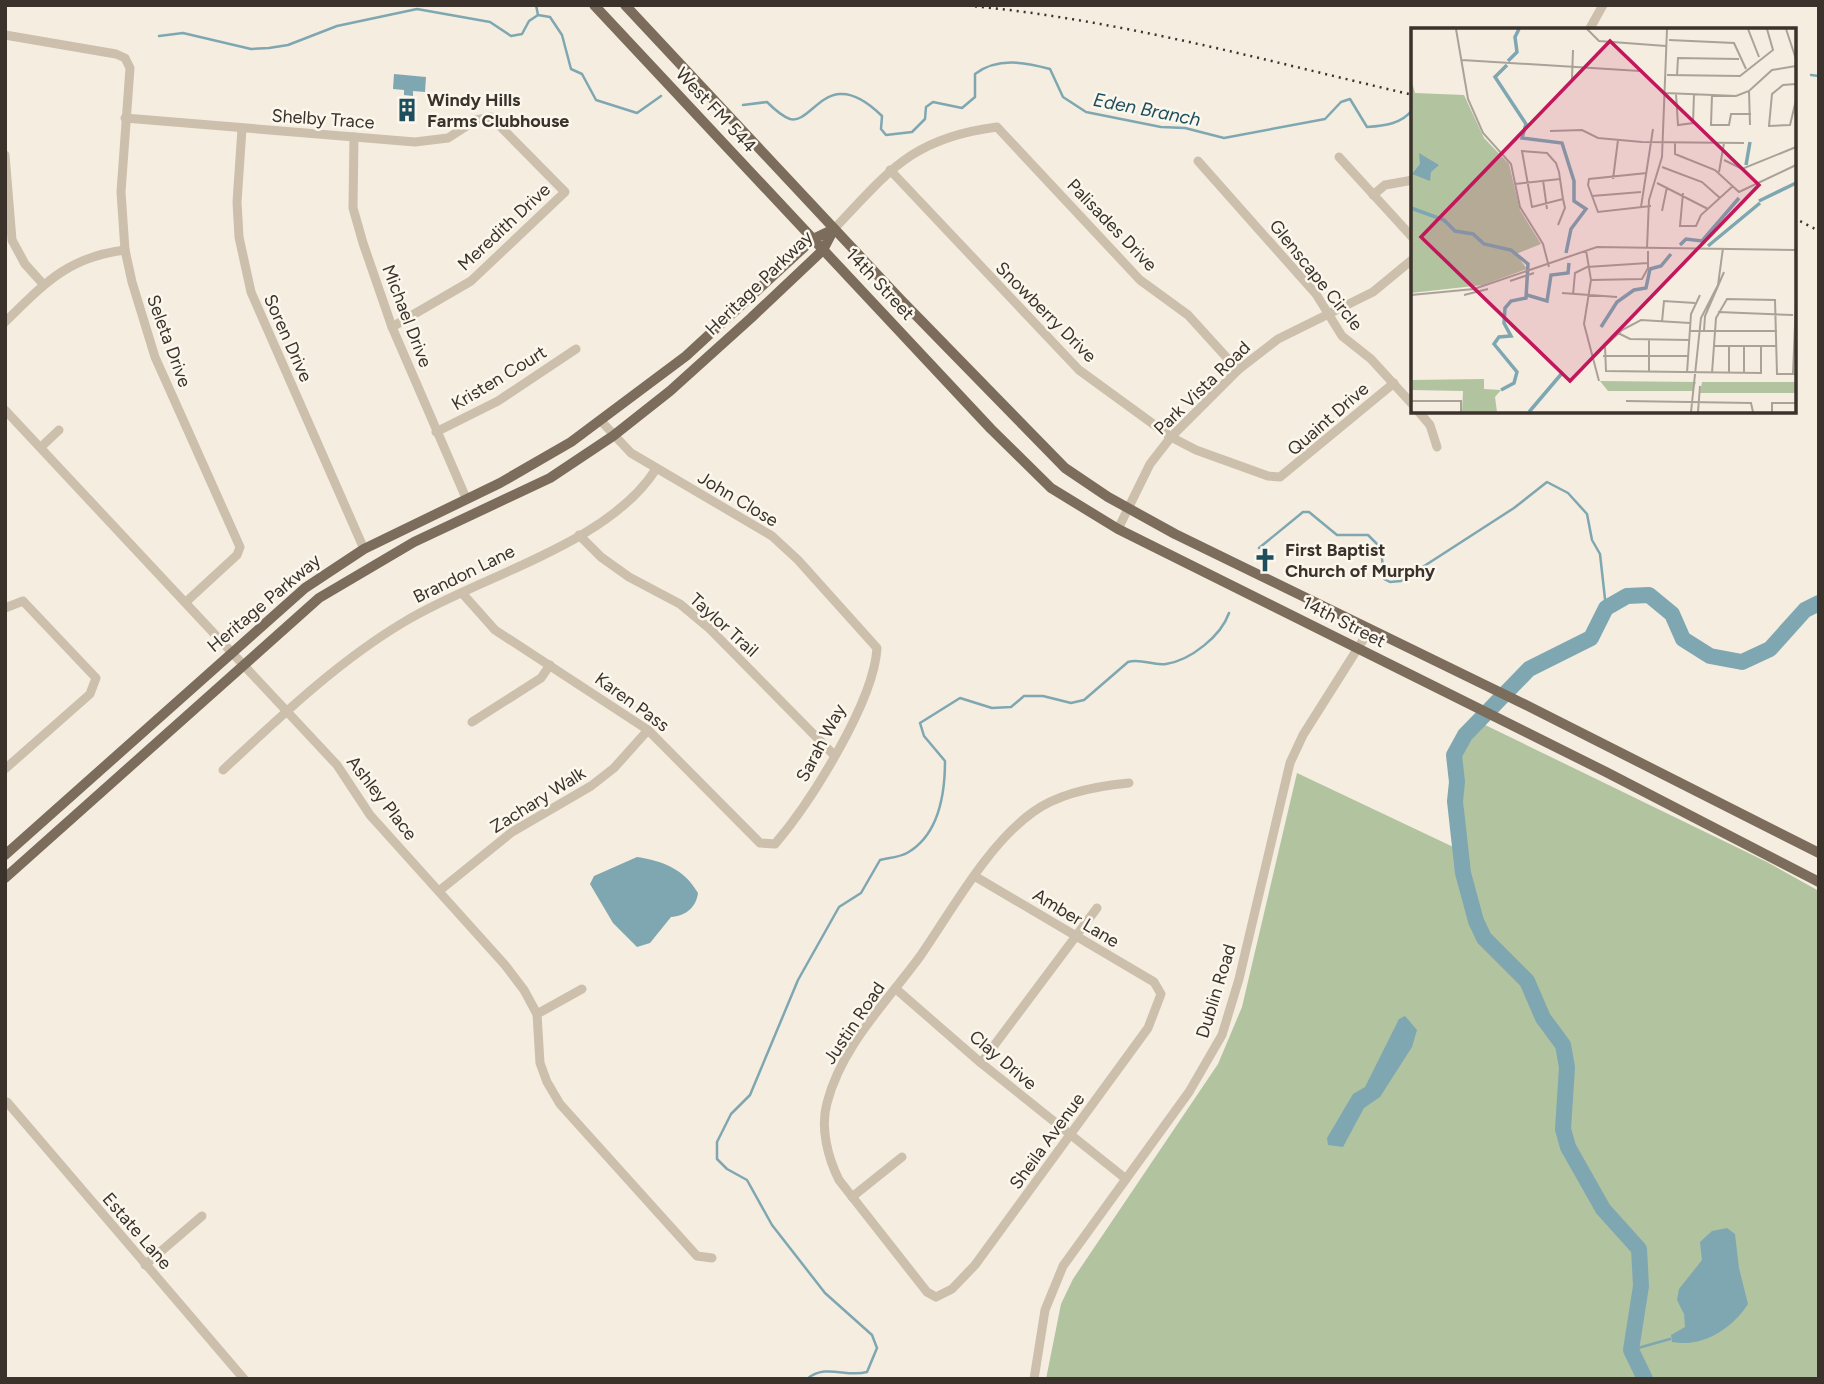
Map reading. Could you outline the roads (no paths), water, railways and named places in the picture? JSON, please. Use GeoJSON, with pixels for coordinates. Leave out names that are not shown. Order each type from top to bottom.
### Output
{"type":"FeatureCollection","features":[{"type":"Feature","properties":{"kind":"main road","name":"West FM 544"},"geometry":{"type":"LineString","coordinates":[[594,5],[813,239]]}},
{"type":"Feature","properties":{"kind":"main road","name":"West FM 544"},"geometry":{"type":"LineString","coordinates":[[625,5],[834,229]]}},
{"type":"Feature","properties":{"kind":"main road","name":"Heritage Parkway"},"geometry":{"type":"LineString","coordinates":[[5,855],[305,588],[364,549],[541,460],[601,421],[686,356],[813,239],[834,229]]}},
{"type":"Feature","properties":{"kind":"main road","name":"Heritage Parkway"},"geometry":{"type":"LineString","coordinates":[[5,878],[319,598],[372,564],[529,489],[613,436],[696,367],[823,250],[834,229]]}},
{"type":"Feature","properties":{"kind":"main road","name":"14th Street"},"geometry":{"type":"LineString","coordinates":[[834,229],[1056,459],[1127,508],[1467,675],[1819,853]]}},
{"type":"Feature","properties":{"kind":"main road","name":"14th Street"},"geometry":{"type":"LineString","coordinates":[[813,239],[1029,469],[1051,488],[1118,529],[1606,772],[1819,882]]}},
{"type":"Feature","properties":{"kind":"main road"},"geometry":{"type":"LineString","coordinates":[[686,356],[696,367]]}},
{"type":"Feature","properties":{"kind":"street"},"geometry":{"type":"LineString","coordinates":[[1590,28],[1602,5]]}},
{"type":"Feature","properties":{"kind":"street","name":"Seleta Drive"},"geometry":{"type":"LineString","coordinates":[[5,34],[116,54],[125,58],[130,68],[121,192],[125,250],[155,357],[240,547],[237,555],[187,601]]}},
{"type":"Feature","properties":{"kind":"street","name":"Shelby Trace"},"geometry":{"type":"LineString","coordinates":[[125,118],[415,142],[440,140],[457,134],[476,120],[491,117],[565,192]]}},
{"type":"Feature","properties":{"kind":"street","name":"Palisades Drive"},"geometry":{"type":"LineString","coordinates":[[890,170],[927,145],[961,131],[997,127],[1140,281],[1188,315],[1238,370]]}},
{"type":"Feature","properties":{"kind":"street","name":"Soren Drive"},"geometry":{"type":"LineString","coordinates":[[242,128],[237,202],[239,237],[251,292],[364,549]]}},
{"type":"Feature","properties":{"kind":"street","name":"Michael Drive"},"geometry":{"type":"LineString","coordinates":[[354,137],[353,208],[392,327],[466,498]]}},
{"type":"Feature","properties":{"kind":"street"},"geometry":{"type":"LineString","coordinates":[[5,155],[12,240],[24,264],[43,284]]}},
{"type":"Feature","properties":{"kind":"street"},"geometry":{"type":"LineString","coordinates":[[1339,157],[1411,236]]}},
{"type":"Feature","properties":{"kind":"street","name":"Glenscape Circle"},"geometry":{"type":"LineString","coordinates":[[1198,161],[1316,295],[1325,314],[1342,336],[1394,383],[1411,403]]}},
{"type":"Feature","properties":{"kind":"street"},"geometry":{"type":"LineString","coordinates":[[834,229],[890,170]]}},
{"type":"Feature","properties":{"kind":"street","name":"Snowberry Drive"},"geometry":{"type":"LineString","coordinates":[[890,170],[1079,370],[1171,437],[1196,450],[1268,476],[1280,477]]}},
{"type":"Feature","properties":{"kind":"street"},"geometry":{"type":"LineString","coordinates":[[1373,195],[1385,185],[1411,180]]}},
{"type":"Feature","properties":{"kind":"street","name":"Meredith Drive"},"geometry":{"type":"LineString","coordinates":[[392,327],[471,281],[565,192]]}},
{"type":"Feature","properties":{"kind":"street"},"geometry":{"type":"LineString","coordinates":[[5,322],[43,284],[76,262],[125,250]]}},
{"type":"Feature","properties":{"kind":"street","name":"Park Vista Road"},"geometry":{"type":"LineString","coordinates":[[1118,529],[1139,481],[1171,437],[1238,370],[1278,339],[1373,292],[1411,261]]}},
{"type":"Feature","properties":{"kind":"street","name":"Kristen Court"},"geometry":{"type":"LineString","coordinates":[[436,432],[498,401],[576,349]]}},
{"type":"Feature","properties":{"kind":"street","name":"Quaint Drive"},"geometry":{"type":"LineString","coordinates":[[1280,477],[1394,383]]}},
{"type":"Feature","properties":{"kind":"street","name":"Ashley Place"},"geometry":{"type":"LineString","coordinates":[[5,410],[187,601],[337,765],[370,815],[505,965],[537,1014],[540,1063],[560,1104],[697,1256],[712,1258]]}},
{"type":"Feature","properties":{"kind":"street"},"geometry":{"type":"LineString","coordinates":[[1420,413],[1430,425],[1437,447]]}},
{"type":"Feature","properties":{"kind":"street","name":"John Close"},"geometry":{"type":"LineString","coordinates":[[601,421],[631,453],[772,536],[798,560],[877,648]]}},
{"type":"Feature","properties":{"kind":"street"},"geometry":{"type":"LineString","coordinates":[[41,447],[58,430]]}},
{"type":"Feature","properties":{"kind":"street","name":"Brandon Lane"},"geometry":{"type":"LineString","coordinates":[[223,770],[286,711],[376,640],[405,621],[579,535],[625,505],[656,469]]}},
{"type":"Feature","properties":{"kind":"street","name":"Taylor Trail"},"geometry":{"type":"LineString","coordinates":[[579,535],[619,570],[680,604],[710,629],[834,755]]}},
{"type":"Feature","properties":{"kind":"street","name":"Karen Pass"},"geometry":{"type":"LineString","coordinates":[[462,593],[495,630],[648,730],[760,843],[775,844]]}},
{"type":"Feature","properties":{"kind":"street"},"geometry":{"type":"LineString","coordinates":[[5,608],[23,601],[91,669],[96,678],[90,694],[5,769]]}},
{"type":"Feature","properties":{"kind":"street","name":"Dublin Road"},"geometry":{"type":"LineString","coordinates":[[1034,1379],[1044,1319],[1056,1278],[1075,1245],[1197,1081],[1216,1047],[1239,979],[1290,763],[1303,735],[1370,629]]}},
{"type":"Feature","properties":{"kind":"street","name":"Sarah Way"},"geometry":{"type":"LineString","coordinates":[[775,844],[796,820],[834,755],[863,698],[877,648]]}},
{"type":"Feature","properties":{"kind":"street"},"geometry":{"type":"LineString","coordinates":[[472,722],[541,678],[550,665]]}},
{"type":"Feature","properties":{"kind":"street","name":"Zachary Walk"},"geometry":{"type":"LineString","coordinates":[[439,891],[512,832],[591,786],[614,768],[648,730]]}},
{"type":"Feature","properties":{"kind":"street","name":"Justin Road"},"geometry":{"type":"LineString","coordinates":[[936,1297],[927,1292],[852,1197],[832,1165],[824,1129],[826,1105],[846,1056],[1012,830],[1034,811],[1053,801],[1100,785],[1129,783]]}},
{"type":"Feature","properties":{"kind":"street","name":"Amber Lane"},"geometry":{"type":"LineString","coordinates":[[976,877],[1160,987]]}},
{"type":"Feature","properties":{"kind":"street"},"geometry":{"type":"LineString","coordinates":[[981,1063],[1097,908]]}},
{"type":"Feature","properties":{"kind":"street","name":"Sheila Avenue"},"geometry":{"type":"LineString","coordinates":[[936,1297],[952,1289],[975,1265],[1070,1136],[1148,1028],[1160,997],[1160,987]]}},
{"type":"Feature","properties":{"kind":"street"},"geometry":{"type":"LineString","coordinates":[[537,1014],[582,989]]}},
{"type":"Feature","properties":{"kind":"street","name":"Clay Drive"},"geometry":{"type":"LineString","coordinates":[[896,989],[981,1063],[1126,1179]]}},
{"type":"Feature","properties":{"kind":"street","name":"Estate Lane"},"geometry":{"type":"LineString","coordinates":[[7,1102],[244,1379]]}},
{"type":"Feature","properties":{"kind":"street"},"geometry":{"type":"LineString","coordinates":[[852,1197],[902,1157]]}},
{"type":"Feature","properties":{"kind":"street"},"geometry":{"type":"LineString","coordinates":[[145,1265],[202,1216]]}},
{"type":"Feature","properties":{"kind":"water"},"geometry":{"type":"Polygon","coordinates":[[[394,74],[426,77],[425,92],[413,91],[413,96],[404,95],[404,90],[393,89],[394,74]]]}},
{"type":"Feature","properties":{"kind":"water"},"geometry":{"type":"Polygon","coordinates":[[[637,857],[656,861],[679,872],[698,893],[689,910],[671,917],[650,943],[637,947],[613,923],[590,884],[594,876],[637,857]]]}},
{"type":"Feature","properties":{"kind":"water"},"geometry":{"type":"Polygon","coordinates":[[[1405,1016],[1417,1030],[1412,1047],[1380,1097],[1364,1108],[1343,1147],[1328,1145],[1327,1138],[1353,1094],[1365,1087],[1399,1019],[1405,1016]]]}},
{"type":"Feature","properties":{"kind":"water"},"geometry":{"type":"Polygon","coordinates":[[[1727,1228],[1735,1234],[1739,1268],[1748,1304],[1734,1321],[1715,1335],[1694,1342],[1672,1342],[1671,1335],[1685,1327],[1684,1314],[1677,1300],[1679,1289],[1702,1260],[1700,1242],[1712,1231],[1727,1228]]]}},
{"type":"Feature","properties":{"kind":"waterway"},"geometry":{"type":"LineString","coordinates":[[536,5],[538,15]]}},
{"type":"Feature","properties":{"kind":"waterway","name":"Eden Branch"},"geometry":{"type":"LineString","coordinates":[[159,36],[183,33],[251,49],[269,48],[288,45],[337,26],[417,9],[490,22],[511,36],[522,34],[529,21],[538,15],[550,17],[562,35],[571,69],[582,74],[596,100],[637,113],[661,96]]}},
{"type":"Feature","properties":{"kind":"waterway","name":"Eden Branch"},"geometry":{"type":"LineString","coordinates":[[743,105],[767,102],[790,119],[799,118],[835,95],[848,95],[863,101],[882,116],[881,129],[886,135],[912,132],[925,119],[926,107],[933,102],[962,108],[975,97],[975,74],[992,65],[1011,62],[1050,69],[1063,97],[1086,112],[1161,127],[1185,128],[1224,138],[1325,119],[1341,102],[1350,99],[1367,127],[1398,121],[1411,112]]}},
{"type":"Feature","properties":{"kind":"waterway","name":"Eden Branch"},"geometry":{"type":"LineString","coordinates":[[1811,75],[1819,76]]}},
{"type":"Feature","properties":{"kind":"waterway"},"geometry":{"type":"LineString","coordinates":[[1259,548],[1303,512],[1309,512],[1337,535],[1368,535],[1381,548],[1384,579],[1390,582],[1401,581],[1514,508],[1547,482],[1568,493],[1587,514],[1592,540],[1600,554],[1606,608]]}},
{"type":"Feature","properties":{"kind":"waterway"},"geometry":{"type":"LineString","coordinates":[[1645,1379],[1631,1350],[1641,1286],[1639,1249],[1603,1209],[1568,1147],[1563,1129],[1567,1067],[1563,1045],[1543,1018],[1527,981],[1484,938],[1476,921],[1463,873],[1455,801],[1457,782],[1454,755],[1465,735],[1529,669],[1591,638],[1606,608],[1627,596],[1649,595],[1672,614],[1683,639],[1710,656],[1742,662],[1770,649],[1805,610],[1819,603]]}},
{"type":"Feature","properties":{"kind":"waterway"},"geometry":{"type":"LineString","coordinates":[[807,1379],[814,1374],[829,1371],[867,1372],[877,1348],[872,1335],[825,1293],[772,1225],[747,1180],[727,1169],[717,1159],[717,1142],[731,1114],[750,1095],[798,980],[839,907],[861,893],[880,860],[907,853],[918,845],[933,825],[944,787],[945,761],[924,736],[920,723],[960,698],[992,708],[1011,707],[1024,696],[1043,696],[1071,703],[1084,700],[1128,662],[1166,664],[1185,658],[1212,638],[1229,613]]}},
{"type":"Feature","properties":{"kind":"waterway"},"geometry":{"type":"LineString","coordinates":[[1631,1350],[1670,1339]]}},
{"type":"Feature","properties":{"kind":"railway"},"geometry":{"type":"LineString","coordinates":[[961,5],[1018,11],[1132,30],[1411,95]]}},
{"type":"Feature","properties":{"kind":"railway"},"geometry":{"type":"LineString","coordinates":[[1796,219],[1819,231]]}},
{"type":"Feature","properties":{"kind":"place","name":"Windy Hills Farms Clubhouse"},"geometry":{"type":"Point","coordinates":[407,110]}},
{"type":"Feature","properties":{"kind":"place","name":"First Baptist Church of Murphy"},"geometry":{"type":"Point","coordinates":[1265,560]}}]}
